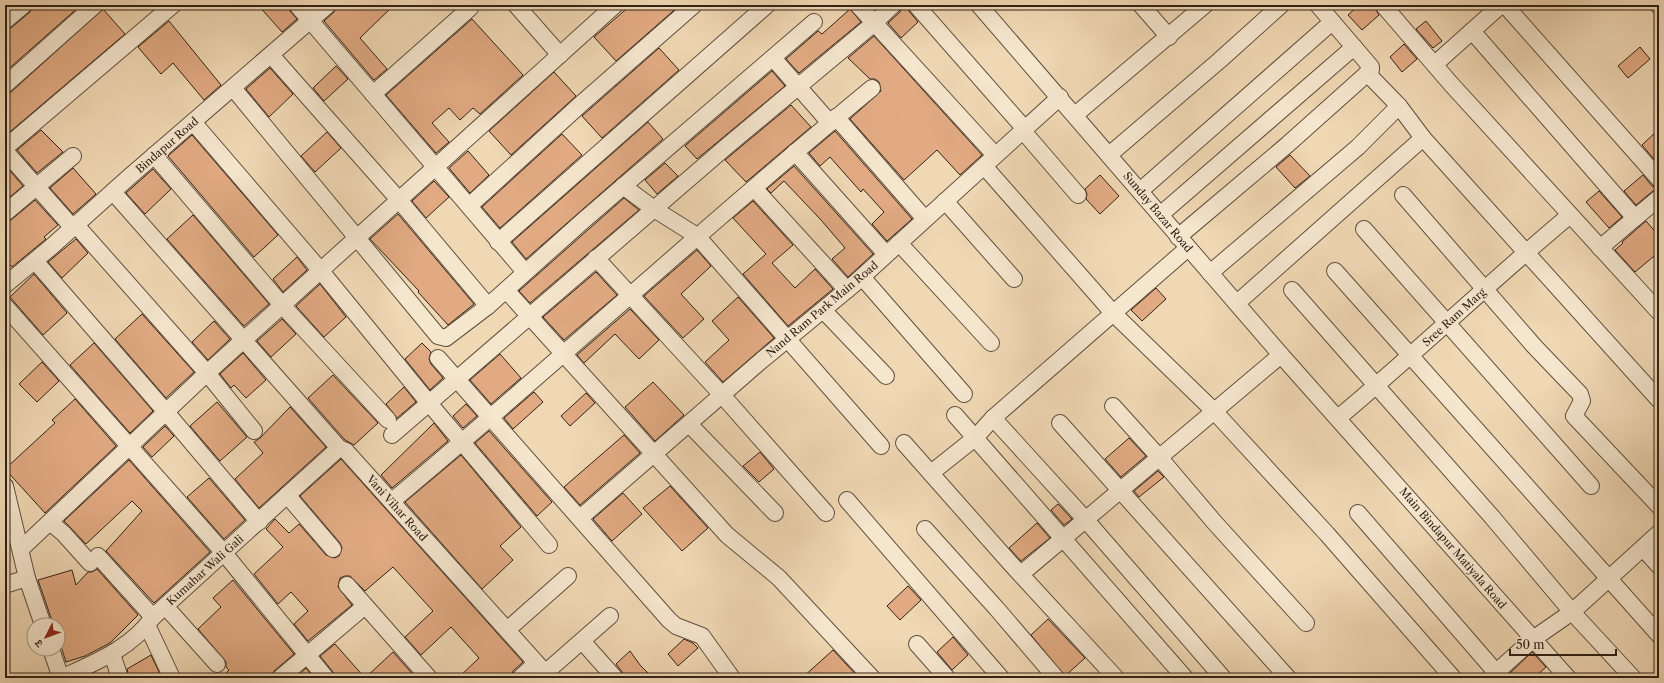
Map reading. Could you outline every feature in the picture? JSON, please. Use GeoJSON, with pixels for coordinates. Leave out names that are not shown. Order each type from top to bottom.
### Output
{"type":"FeatureCollection","features":[{"type":"Feature","properties":{"kind":"street"},"geometry":{"type":"LineString","coordinates":[[5,21],[24,5]]}},
{"type":"Feature","properties":{"kind":"street"},"geometry":{"type":"LineString","coordinates":[[5,85],[95,5]]}},
{"type":"Feature","properties":{"kind":"street"},"geometry":{"type":"LineString","coordinates":[[5,148],[173,5]]}},
{"type":"Feature","properties":{"kind":"street"},"geometry":{"type":"LineString","coordinates":[[297,5],[525,272]]}},
{"type":"Feature","properties":{"kind":"street","name":"Bindapur Road"},"geometry":{"type":"LineString","coordinates":[[5,285],[35,261],[154,155],[328,5]]}},
{"type":"Feature","properties":{"kind":"street"},"geometry":{"type":"LineString","coordinates":[[516,5],[560,55]]}},
{"type":"Feature","properties":{"kind":"street"},"geometry":{"type":"LineString","coordinates":[[469,206],[582,103],[694,5]]}},
{"type":"Feature","properties":{"kind":"street"},"geometry":{"type":"LineString","coordinates":[[498,242],[767,5]]}},
{"type":"Feature","properties":{"kind":"street"},"geometry":{"type":"LineString","coordinates":[[858,5],[990,160],[1113,313],[1214,411],[1327,534],[1453,678]]}},
{"type":"Feature","properties":{"kind":"street"},"geometry":{"type":"LineString","coordinates":[[154,155],[282,305],[390,428],[428,402],[457,379],[596,258],[893,5]]}},
{"type":"Feature","properties":{"kind":"street"},"geometry":{"type":"LineString","coordinates":[[916,5],[1078,195]]}},
{"type":"Feature","properties":{"kind":"street","name":"Sunday Bazar Road"},"geometry":{"type":"LineString","coordinates":[[979,5],[1060,97],[1183,243],[1338,418]]}},
{"type":"Feature","properties":{"kind":"street"},"geometry":{"type":"LineString","coordinates":[[1141,5],[1169,37]]}},
{"type":"Feature","properties":{"kind":"street"},"geometry":{"type":"LineString","coordinates":[[1075,115],[1205,5]]}},
{"type":"Feature","properties":{"kind":"street"},"geometry":{"type":"LineString","coordinates":[[1109,155],[1220,60],[1280,5]]}},
{"type":"Feature","properties":{"kind":"street"},"geometry":{"type":"LineString","coordinates":[[931,473],[975,438],[993,418],[1113,313],[1183,243],[1287,145],[1367,73],[1371,67],[1318,5]]}},
{"type":"Feature","properties":{"kind":"street"},"geometry":{"type":"LineString","coordinates":[[1383,5],[1570,215],[1659,312]]}},
{"type":"Feature","properties":{"kind":"street"},"geometry":{"type":"LineString","coordinates":[[1435,64],[1501,5]]}},
{"type":"Feature","properties":{"kind":"street"},"geometry":{"type":"LineString","coordinates":[[1505,5],[1659,179]]}},
{"type":"Feature","properties":{"kind":"street"},"geometry":{"type":"LineString","coordinates":[[373,94],[470,8]]}},
{"type":"Feature","properties":{"kind":"street"},"geometry":{"type":"LineString","coordinates":[[21,549],[207,373],[560,55],[605,8]]}},
{"type":"Feature","properties":{"kind":"street"},"geometry":{"type":"LineString","coordinates":[[233,88],[438,336],[442,338],[450,336],[488,306],[623,186],[814,22]]}},
{"type":"Feature","properties":{"kind":"street"},"geometry":{"type":"LineString","coordinates":[[1140,191],[1332,22]]}},
{"type":"Feature","properties":{"kind":"street"},"geometry":{"type":"LineString","coordinates":[[1472,31],[1636,218]]}},
{"type":"Feature","properties":{"kind":"street"},"geometry":{"type":"LineString","coordinates":[[1160,216],[1354,47]]}},
{"type":"Feature","properties":{"kind":"street"},"geometry":{"type":"LineString","coordinates":[[271,55],[399,200],[488,306]]}},
{"type":"Feature","properties":{"kind":"street"},"geometry":{"type":"LineString","coordinates":[[773,58],[797,87],[833,120],[925,219]]}},
{"type":"Feature","properties":{"kind":"street"},"geometry":{"type":"LineString","coordinates":[[1367,73],[1399,106],[1422,138],[1659,400]]}},
{"type":"Feature","properties":{"kind":"street"},"geometry":{"type":"LineString","coordinates":[[392,501],[491,418],[697,236],[872,88]]}},
{"type":"Feature","properties":{"kind":"street","name":"Nand Ram Park Main Road"},"geometry":{"type":"LineString","coordinates":[[580,518],[788,338],[862,277],[1060,97]]}},
{"type":"Feature","properties":{"kind":"street"},"geometry":{"type":"LineString","coordinates":[[1210,273],[1358,147],[1399,106]]}},
{"type":"Feature","properties":{"kind":"street"},"geometry":{"type":"LineString","coordinates":[[193,122],[320,271],[549,545]]}},
{"type":"Feature","properties":{"kind":"street"},"geometry":{"type":"LineString","coordinates":[[1237,303],[1422,138]]}},
{"type":"Feature","properties":{"kind":"street"},"geometry":{"type":"LineString","coordinates":[[5,151],[36,187],[74,226],[207,373],[254,431]]}},
{"type":"Feature","properties":{"kind":"street"},"geometry":{"type":"LineString","coordinates":[[795,152],[886,254]]}},
{"type":"Feature","properties":{"kind":"street"},"geometry":{"type":"LineString","coordinates":[[5,213],[73,156]]}},
{"type":"Feature","properties":{"kind":"street"},"geometry":{"type":"LineString","coordinates":[[623,186],[654,209],[697,236],[788,338],[881,446]]}},
{"type":"Feature","properties":{"kind":"street"},"geometry":{"type":"LineString","coordinates":[[754,188],[847,290]]}},
{"type":"Feature","properties":{"kind":"street","name":"Vani Vihar Road"},"geometry":{"type":"LineString","coordinates":[[113,192],[339,448],[346,451],[392,501],[544,671]]}},
{"type":"Feature","properties":{"kind":"street"},"geometry":{"type":"LineString","coordinates":[[1403,195],[1485,289],[1580,394],[1582,401],[1574,416],[1659,506]]}},
{"type":"Feature","properties":{"kind":"street"},"geometry":{"type":"LineString","coordinates":[[1600,248],[1659,198]]}},
{"type":"Feature","properties":{"kind":"street"},"geometry":{"type":"LineString","coordinates":[[945,201],[1014,279]]}},
{"type":"Feature","properties":{"kind":"street","name":"Sree Ram Marg"},"geometry":{"type":"LineString","coordinates":[[1338,418],[1411,356],[1525,252],[1570,215]]}},
{"type":"Feature","properties":{"kind":"street"},"geometry":{"type":"LineString","coordinates":[[1364,229],[1591,486]]}},
{"type":"Feature","properties":{"kind":"street"},"geometry":{"type":"LineString","coordinates":[[898,244],[991,343]]}},
{"type":"Feature","properties":{"kind":"street"},"geometry":{"type":"LineString","coordinates":[[596,258],[722,395],[826,513]]}},
{"type":"Feature","properties":{"kind":"street"},"geometry":{"type":"LineString","coordinates":[[35,261],[166,412],[258,522]]}},
{"type":"Feature","properties":{"kind":"street"},"geometry":{"type":"LineString","coordinates":[[1335,271],[1659,635]]}},
{"type":"Feature","properties":{"kind":"street"},"geometry":{"type":"LineString","coordinates":[[862,277],[964,394]]}},
{"type":"Feature","properties":{"kind":"street"},"geometry":{"type":"LineString","coordinates":[[506,290],[727,535],[779,578],[872,678]]}},
{"type":"Feature","properties":{"kind":"street"},"geometry":{"type":"LineString","coordinates":[[1292,290],[1519,548],[1572,612],[1633,678]]}},
{"type":"Feature","properties":{"kind":"street"},"geometry":{"type":"LineString","coordinates":[[5,306],[224,553],[326,678]]}},
{"type":"Feature","properties":{"kind":"street"},"geometry":{"type":"LineString","coordinates":[[823,310],[886,376]]}},
{"type":"Feature","properties":{"kind":"street"},"geometry":{"type":"LineString","coordinates":[[1021,574],[1120,489],[1281,355]]}},
{"type":"Feature","properties":{"kind":"street"},"geometry":{"type":"LineString","coordinates":[[438,358],[669,620],[676,626],[702,636],[732,678]]}},
{"type":"Feature","properties":{"kind":"street"},"geometry":{"type":"LineString","coordinates":[[1113,406],[1159,457],[1215,524],[1306,623]]}},
{"type":"Feature","properties":{"kind":"street"},"geometry":{"type":"LineString","coordinates":[[955,415],[1062,540],[1185,678]]}},
{"type":"Feature","properties":{"kind":"street"},"geometry":{"type":"LineString","coordinates":[[993,418],[1085,519],[1223,678]]}},
{"type":"Feature","properties":{"kind":"street","name":"Main Bindapur Matiyala Road"},"geometry":{"type":"LineString","coordinates":[[1338,418],[1568,678]]}},
{"type":"Feature","properties":{"kind":"street"},"geometry":{"type":"LineString","coordinates":[[1060,423],[1288,678]]}},
{"type":"Feature","properties":{"kind":"street"},"geometry":{"type":"LineString","coordinates":[[689,424],[775,513]]}},
{"type":"Feature","properties":{"kind":"street"},"geometry":{"type":"LineString","coordinates":[[904,443],[1116,678]]}},
{"type":"Feature","properties":{"kind":"street","name":"Kumahar Wali Gali"},"geometry":{"type":"LineString","coordinates":[[61,678],[112,654],[339,448]]}},
{"type":"Feature","properties":{"kind":"street"},"geometry":{"type":"LineString","coordinates":[[6,493],[27,578],[40,617]]}},
{"type":"Feature","properties":{"kind":"street"},"geometry":{"type":"LineString","coordinates":[[287,495],[333,549]]}},
{"type":"Feature","properties":{"kind":"street"},"geometry":{"type":"LineString","coordinates":[[847,500],[1001,678]]}},
{"type":"Feature","properties":{"kind":"street"},"geometry":{"type":"LineString","coordinates":[[1358,513],[1496,676],[1533,639],[1572,612],[1659,533]]}},
{"type":"Feature","properties":{"kind":"street"},"geometry":{"type":"LineString","coordinates":[[50,522],[94,560],[150,621],[172,678]]}},
{"type":"Feature","properties":{"kind":"street"},"geometry":{"type":"LineString","coordinates":[[925,529],[997,608],[1056,678]]}},
{"type":"Feature","properties":{"kind":"street"},"geometry":{"type":"LineString","coordinates":[[1643,548],[1659,566]]}},
{"type":"Feature","properties":{"kind":"street"},"geometry":{"type":"LineString","coordinates":[[507,630],[568,576]]}},
{"type":"Feature","properties":{"kind":"street"},"geometry":{"type":"LineString","coordinates":[[6,583],[27,578]]}},
{"type":"Feature","properties":{"kind":"street"},"geometry":{"type":"LineString","coordinates":[[346,585],[429,678]]}},
{"type":"Feature","properties":{"kind":"street"},"geometry":{"type":"LineString","coordinates":[[165,606],[216,664]]}},
{"type":"Feature","properties":{"kind":"street"},"geometry":{"type":"LineString","coordinates":[[280,678],[364,606]]}},
{"type":"Feature","properties":{"kind":"street"},"geometry":{"type":"LineString","coordinates":[[520,678],[544,671],[582,641],[610,616]]}},
{"type":"Feature","properties":{"kind":"street"},"geometry":{"type":"LineString","coordinates":[[582,641],[615,678]]}},
{"type":"Feature","properties":{"kind":"street"},"geometry":{"type":"LineString","coordinates":[[917,644],[947,678]]}},
{"type":"Feature","properties":{"kind":"street"},"geometry":{"type":"LineString","coordinates":[[112,654],[120,678]]}},
{"type":"Feature","properties":{"kind":"street"},"geometry":{"type":"LineString","coordinates":[[54,657],[61,678]]}},
{"type":"Feature","properties":{"kind":"building"},"geometry":{"type":"Polygon","coordinates":[[[33,5],[81,5],[5,72],[5,30],[11,28],[30,12],[33,5]]]}},
{"type":"Feature","properties":{"kind":"building"},"geometry":{"type":"Polygon","coordinates":[[[258,5],[288,5],[290,11],[297,19],[282,32],[258,5]]]}},
{"type":"Feature","properties":{"kind":"building"},"geometry":{"type":"Polygon","coordinates":[[[337,5],[394,5],[360,38],[387,69],[374,80],[324,21],[334,12],[337,5]]]}},
{"type":"Feature","properties":{"kind":"building"},"geometry":{"type":"Polygon","coordinates":[[[631,5],[680,5],[616,61],[594,37],[631,5]]]}},
{"type":"Feature","properties":{"kind":"building"},"geometry":{"type":"Polygon","coordinates":[[[903,5],[907,5],[909,11],[918,22],[901,38],[888,23],[900,12],[903,5]]]}},
{"type":"Feature","properties":{"kind":"building"},"geometry":{"type":"Polygon","coordinates":[[[1359,5],[1373,5],[1379,15],[1362,30],[1348,15],[1359,5]]]}},
{"type":"Feature","properties":{"kind":"building"},"geometry":{"type":"Polygon","coordinates":[[[103,9],[125,34],[5,136],[5,94],[11,92],[103,9]]]}},
{"type":"Feature","properties":{"kind":"building"},"geometry":{"type":"Polygon","coordinates":[[[850,9],[861,22],[799,73],[786,59],[818,31],[822,34],[850,9]]]}},
{"type":"Feature","properties":{"kind":"building"},"geometry":{"type":"Polygon","coordinates":[[[472,19],[523,75],[480,114],[473,108],[460,120],[449,108],[432,123],[449,142],[436,153],[386,95],[472,19]]]}},
{"type":"Feature","properties":{"kind":"building"},"geometry":{"type":"Polygon","coordinates":[[[169,21],[221,85],[204,100],[173,63],[161,74],[138,47],[169,21]]]}},
{"type":"Feature","properties":{"kind":"building"},"geometry":{"type":"Polygon","coordinates":[[[1426,21],[1442,41],[1433,48],[1416,29],[1426,21]]]}},
{"type":"Feature","properties":{"kind":"building"},"geometry":{"type":"Polygon","coordinates":[[[874,36],[982,155],[960,175],[937,150],[904,180],[850,119],[881,91],[879,82],[875,79],[870,79],[848,58],[874,36]]]}},
{"type":"Feature","properties":{"kind":"building"},"geometry":{"type":"Polygon","coordinates":[[[1404,44],[1417,59],[1402,72],[1390,57],[1404,44]]]}},
{"type":"Feature","properties":{"kind":"building"},"geometry":{"type":"Polygon","coordinates":[[[1640,47],[1650,59],[1628,78],[1618,66],[1640,47]]]}},
{"type":"Feature","properties":{"kind":"building"},"geometry":{"type":"Polygon","coordinates":[[[659,48],[679,70],[602,138],[582,116],[659,48]]]}},
{"type":"Feature","properties":{"kind":"building"},"geometry":{"type":"Polygon","coordinates":[[[336,66],[348,79],[324,101],[313,88],[336,66]]]}},
{"type":"Feature","properties":{"kind":"building"},"geometry":{"type":"Polygon","coordinates":[[[270,68],[293,94],[269,117],[246,89],[270,68]]]}},
{"type":"Feature","properties":{"kind":"building"},"geometry":{"type":"Polygon","coordinates":[[[772,71],[785,86],[697,159],[685,146],[772,71]]]}},
{"type":"Feature","properties":{"kind":"building"},"geometry":{"type":"Polygon","coordinates":[[[554,72],[576,96],[511,155],[489,131],[554,72]]]}},
{"type":"Feature","properties":{"kind":"building"},"geometry":{"type":"Polygon","coordinates":[[[791,105],[811,127],[746,182],[725,160],[791,105]]]}},
{"type":"Feature","properties":{"kind":"building"},"geometry":{"type":"Polygon","coordinates":[[[648,122],[663,139],[526,259],[512,242],[648,122]]]}},
{"type":"Feature","properties":{"kind":"building"},"geometry":{"type":"Polygon","coordinates":[[[1659,129],[1659,165],[1642,145],[1659,129]]]}},
{"type":"Feature","properties":{"kind":"building"},"geometry":{"type":"Polygon","coordinates":[[[41,130],[63,152],[37,173],[17,150],[41,130]]]}},
{"type":"Feature","properties":{"kind":"building"},"geometry":{"type":"Polygon","coordinates":[[[835,131],[912,219],[887,241],[872,224],[884,212],[863,189],[861,192],[830,157],[820,166],[809,153],[835,131]]]}},
{"type":"Feature","properties":{"kind":"building"},"geometry":{"type":"Polygon","coordinates":[[[327,132],[341,148],[315,172],[301,156],[327,132]]]}},
{"type":"Feature","properties":{"kind":"building"},"geometry":{"type":"Polygon","coordinates":[[[562,134],[582,155],[500,228],[482,207],[562,134]]]}},
{"type":"Feature","properties":{"kind":"building"},"geometry":{"type":"Polygon","coordinates":[[[192,135],[278,235],[254,257],[168,156],[192,135]]]}},
{"type":"Feature","properties":{"kind":"building"},"geometry":{"type":"Polygon","coordinates":[[[468,151],[489,175],[470,193],[449,168],[468,151]]]}},
{"type":"Feature","properties":{"kind":"building"},"geometry":{"type":"Polygon","coordinates":[[[1290,155],[1310,176],[1295,188],[1276,167],[1290,155]]]}},
{"type":"Feature","properties":{"kind":"building"},"geometry":{"type":"Polygon","coordinates":[[[665,163],[678,176],[657,194],[645,180],[665,163]]]}},
{"type":"Feature","properties":{"kind":"building"},"geometry":{"type":"Polygon","coordinates":[[[5,165],[23,186],[5,201],[5,165]]]}},
{"type":"Feature","properties":{"kind":"building"},"geometry":{"type":"Polygon","coordinates":[[[794,166],[873,254],[848,277],[832,259],[845,248],[821,220],[784,181],[771,193],[767,189],[794,166]]]}},
{"type":"Feature","properties":{"kind":"building"},"geometry":{"type":"Polygon","coordinates":[[[73,168],[96,194],[73,214],[50,188],[73,168]]]}},
{"type":"Feature","properties":{"kind":"building"},"geometry":{"type":"Polygon","coordinates":[[[153,169],[171,189],[145,214],[126,193],[153,169]]]}},
{"type":"Feature","properties":{"kind":"building"},"geometry":{"type":"Polygon","coordinates":[[[1100,175],[1119,196],[1100,214],[1086,199],[1087,194],[1085,189],[1100,175]]]}},
{"type":"Feature","properties":{"kind":"building"},"geometry":{"type":"Polygon","coordinates":[[[1643,175],[1652,186],[1659,189],[1653,191],[1636,205],[1624,191],[1643,175]]]}},
{"type":"Feature","properties":{"kind":"building"},"geometry":{"type":"Polygon","coordinates":[[[434,181],[449,197],[426,218],[412,201],[434,181]]]}},
{"type":"Feature","properties":{"kind":"building"},"geometry":{"type":"Polygon","coordinates":[[[1599,191],[1622,217],[1609,228],[1586,202],[1599,191]]]}},
{"type":"Feature","properties":{"kind":"building"},"geometry":{"type":"Polygon","coordinates":[[[624,198],[639,210],[530,303],[519,291],[624,198]]]}},
{"type":"Feature","properties":{"kind":"building"},"geometry":{"type":"Polygon","coordinates":[[[35,200],[58,225],[44,237],[46,239],[12,267],[5,259],[5,222],[11,220],[35,200]]]}},
{"type":"Feature","properties":{"kind":"building"},"geometry":{"type":"Polygon","coordinates":[[[753,201],[793,245],[772,263],[795,288],[815,269],[833,289],[788,326],[743,274],[766,254],[733,218],[753,201]]]}},
{"type":"Feature","properties":{"kind":"building"},"geometry":{"type":"Polygon","coordinates":[[[398,214],[474,304],[448,325],[418,292],[419,291],[370,239],[398,214]]]}},
{"type":"Feature","properties":{"kind":"building"},"geometry":{"type":"Polygon","coordinates":[[[193,215],[269,304],[244,326],[167,239],[193,215]]]}},
{"type":"Feature","properties":{"kind":"building"},"geometry":{"type":"Polygon","coordinates":[[[1646,221],[1659,236],[1659,252],[1635,272],[1615,250],[1646,221]]]}},
{"type":"Feature","properties":{"kind":"building"},"geometry":{"type":"Polygon","coordinates":[[[76,239],[88,253],[62,278],[48,262],[76,239]]]}},
{"type":"Feature","properties":{"kind":"building"},"geometry":{"type":"Polygon","coordinates":[[[697,250],[711,266],[681,294],[704,319],[683,338],[644,296],[697,250]]]}},
{"type":"Feature","properties":{"kind":"building"},"geometry":{"type":"Polygon","coordinates":[[[297,257],[307,270],[283,292],[273,279],[297,257]]]}},
{"type":"Feature","properties":{"kind":"building"},"geometry":{"type":"Polygon","coordinates":[[[596,272],[617,295],[564,340],[543,317],[596,272]]]}},
{"type":"Feature","properties":{"kind":"building"},"geometry":{"type":"Polygon","coordinates":[[[34,274],[67,313],[43,335],[10,297],[34,274]]]}},
{"type":"Feature","properties":{"kind":"building"},"geometry":{"type":"Polygon","coordinates":[[[320,284],[346,317],[324,337],[296,306],[320,284]]]}},
{"type":"Feature","properties":{"kind":"building"},"geometry":{"type":"Polygon","coordinates":[[[1156,288],[1166,299],[1142,321],[1131,310],[1156,288]]]}},
{"type":"Feature","properties":{"kind":"building"},"geometry":{"type":"Polygon","coordinates":[[[738,297],[774,338],[723,382],[705,362],[729,340],[712,321],[738,297]]]}},
{"type":"Feature","properties":{"kind":"building"},"geometry":{"type":"Polygon","coordinates":[[[630,309],[659,340],[639,359],[615,334],[584,363],[577,355],[630,309]]]}},
{"type":"Feature","properties":{"kind":"building"},"geometry":{"type":"Polygon","coordinates":[[[142,314],[194,372],[166,398],[115,339],[142,314]]]}},
{"type":"Feature","properties":{"kind":"building"},"geometry":{"type":"Polygon","coordinates":[[[282,319],[296,334],[271,357],[257,341],[282,319]]]}},
{"type":"Feature","properties":{"kind":"building"},"geometry":{"type":"Polygon","coordinates":[[[214,321],[230,339],[208,360],[192,342],[214,321]]]}},
{"type":"Feature","properties":{"kind":"building"},"geometry":{"type":"Polygon","coordinates":[[[94,343],[153,411],[130,433],[70,365],[94,343]]]}},
{"type":"Feature","properties":{"kind":"building"},"geometry":{"type":"Polygon","coordinates":[[[422,343],[431,352],[429,359],[431,364],[443,378],[430,390],[405,359],[422,343]]]}},
{"type":"Feature","properties":{"kind":"building"},"geometry":{"type":"Polygon","coordinates":[[[243,353],[266,380],[246,398],[234,385],[231,388],[220,374],[243,353]]]}},
{"type":"Feature","properties":{"kind":"building"},"geometry":{"type":"Polygon","coordinates":[[[500,354],[521,378],[491,404],[470,380],[500,354]]]}},
{"type":"Feature","properties":{"kind":"building"},"geometry":{"type":"Polygon","coordinates":[[[42,362],[59,381],[37,402],[19,384],[42,362]]]}},
{"type":"Feature","properties":{"kind":"building"},"geometry":{"type":"Polygon","coordinates":[[[333,375],[378,423],[354,445],[345,440],[308,398],[333,375]]]}},
{"type":"Feature","properties":{"kind":"building"},"geometry":{"type":"Polygon","coordinates":[[[653,382],[684,415],[655,441],[625,407],[653,382]]]}},
{"type":"Feature","properties":{"kind":"building"},"geometry":{"type":"Polygon","coordinates":[[[404,387],[416,402],[397,418],[386,404],[404,387]]]}},
{"type":"Feature","properties":{"kind":"building"},"geometry":{"type":"Polygon","coordinates":[[[534,392],[543,402],[513,429],[504,418],[534,392]]]}},
{"type":"Feature","properties":{"kind":"building"},"geometry":{"type":"Polygon","coordinates":[[[586,393],[595,403],[570,426],[561,416],[586,393]]]}},
{"type":"Feature","properties":{"kind":"building"},"geometry":{"type":"Polygon","coordinates":[[[75,399],[116,446],[45,513],[5,469],[55,423],[52,420],[75,399]]]}},
{"type":"Feature","properties":{"kind":"building"},"geometry":{"type":"Polygon","coordinates":[[[217,402],[247,437],[220,461],[190,426],[217,402]]]}},
{"type":"Feature","properties":{"kind":"building"},"geometry":{"type":"Polygon","coordinates":[[[466,404],[477,416],[463,428],[453,416],[466,404]]]}},
{"type":"Feature","properties":{"kind":"building"},"geometry":{"type":"Polygon","coordinates":[[[290,407],[326,447],[259,508],[235,479],[263,453],[254,442],[260,438],[290,407]]]}},
{"type":"Feature","properties":{"kind":"building"},"geometry":{"type":"Polygon","coordinates":[[[434,423],[448,441],[392,488],[381,475],[434,423]]]}},
{"type":"Feature","properties":{"kind":"building"},"geometry":{"type":"Polygon","coordinates":[[[165,426],[174,436],[152,457],[143,447],[165,426]]]}},
{"type":"Feature","properties":{"kind":"building"},"geometry":{"type":"Polygon","coordinates":[[[489,431],[552,502],[537,516],[475,443],[489,431]]]}},
{"type":"Feature","properties":{"kind":"building"},"geometry":{"type":"Polygon","coordinates":[[[624,435],[640,453],[580,505],[564,487],[624,435]]]}},
{"type":"Feature","properties":{"kind":"building"},"geometry":{"type":"Polygon","coordinates":[[[1129,438],[1146,456],[1121,477],[1105,459],[1129,438]]]}},
{"type":"Feature","properties":{"kind":"building"},"geometry":{"type":"Polygon","coordinates":[[[760,452],[774,469],[759,482],[743,466],[760,452]]]}},
{"type":"Feature","properties":{"kind":"building"},"geometry":{"type":"Polygon","coordinates":[[[461,455],[521,527],[500,546],[513,560],[482,589],[405,502],[461,455]]]}},
{"type":"Feature","properties":{"kind":"building"},"geometry":{"type":"Polygon","coordinates":[[[341,459],[523,662],[513,671],[511,678],[458,678],[479,658],[451,627],[421,655],[405,637],[433,611],[393,567],[365,591],[350,576],[340,578],[338,587],[352,605],[308,641],[294,624],[308,611],[291,592],[278,604],[254,574],[283,547],[266,529],[275,519],[289,533],[299,524],[326,555],[334,558],[339,556],[342,548],[340,543],[300,496],[341,459]]]}},
{"type":"Feature","properties":{"kind":"building"},"geometry":{"type":"Polygon","coordinates":[[[129,460],[210,552],[154,603],[106,551],[142,511],[132,501],[86,544],[64,521],[129,460]]]}},
{"type":"Feature","properties":{"kind":"building"},"geometry":{"type":"Polygon","coordinates":[[[1158,471],[1164,477],[1139,497],[1134,491],[1158,471]]]}},
{"type":"Feature","properties":{"kind":"building"},"geometry":{"type":"Polygon","coordinates":[[[209,478],[245,520],[224,539],[187,497],[209,478]]]}},
{"type":"Feature","properties":{"kind":"building"},"geometry":{"type":"Polygon","coordinates":[[[670,486],[708,528],[682,551],[643,508],[670,486]]]}},
{"type":"Feature","properties":{"kind":"building"},"geometry":{"type":"Polygon","coordinates":[[[623,493],[642,514],[612,541],[593,519],[623,493]]]}},
{"type":"Feature","properties":{"kind":"building"},"geometry":{"type":"Polygon","coordinates":[[[1058,504],[1072,519],[1064,525],[1051,510],[1058,504]]]}},
{"type":"Feature","properties":{"kind":"building"},"geometry":{"type":"Polygon","coordinates":[[[1037,523],[1050,538],[1021,561],[1009,548],[1037,523]]]}},
{"type":"Feature","properties":{"kind":"building"},"geometry":{"type":"Polygon","coordinates":[[[97,569],[138,615],[110,643],[85,656],[66,662],[64,657],[66,657],[66,617],[51,617],[38,580],[72,570],[76,585],[88,572],[92,572],[97,569]]]}},
{"type":"Feature","properties":{"kind":"building"},"geometry":{"type":"Polygon","coordinates":[[[233,580],[294,654],[274,671],[271,678],[221,678],[229,670],[226,667],[226,662],[198,629],[221,607],[213,598],[233,580]]]}},
{"type":"Feature","properties":{"kind":"building"},"geometry":{"type":"Polygon","coordinates":[[[908,586],[921,600],[900,620],[887,606],[908,586]]]}},
{"type":"Feature","properties":{"kind":"building"},"geometry":{"type":"Polygon","coordinates":[[[1048,619],[1085,658],[1065,676],[1031,635],[1048,619]]]}},
{"type":"Feature","properties":{"kind":"building"},"geometry":{"type":"Polygon","coordinates":[[[953,637],[968,655],[952,670],[937,652],[953,637]]]}},
{"type":"Feature","properties":{"kind":"building"},"geometry":{"type":"Polygon","coordinates":[[[684,639],[693,643],[698,648],[678,666],[668,654],[684,639]]]}},
{"type":"Feature","properties":{"kind":"building"},"geometry":{"type":"Polygon","coordinates":[[[335,644],[365,678],[335,678],[333,672],[320,656],[335,644]]]}},
{"type":"Feature","properties":{"kind":"building"},"geometry":{"type":"Polygon","coordinates":[[[833,650],[859,678],[802,678],[833,650]]]}},
{"type":"Feature","properties":{"kind":"building"},"geometry":{"type":"Polygon","coordinates":[[[630,651],[640,665],[653,678],[624,678],[622,672],[616,664],[630,651]]]}},
{"type":"Feature","properties":{"kind":"building"},"geometry":{"type":"Polygon","coordinates":[[[393,652],[416,678],[365,678],[393,652]]]}},
{"type":"Feature","properties":{"kind":"building"},"geometry":{"type":"Polygon","coordinates":[[[1532,652],[1546,667],[1534,678],[1510,678],[1509,674],[1532,652]]]}},
{"type":"Feature","properties":{"kind":"building"},"geometry":{"type":"Polygon","coordinates":[[[151,655],[162,678],[129,678],[127,669],[151,655]]]}},
{"type":"Feature","properties":{"kind":"building"},"geometry":{"type":"Polygon","coordinates":[[[306,668],[314,678],[295,678],[306,668]]]}}]}
